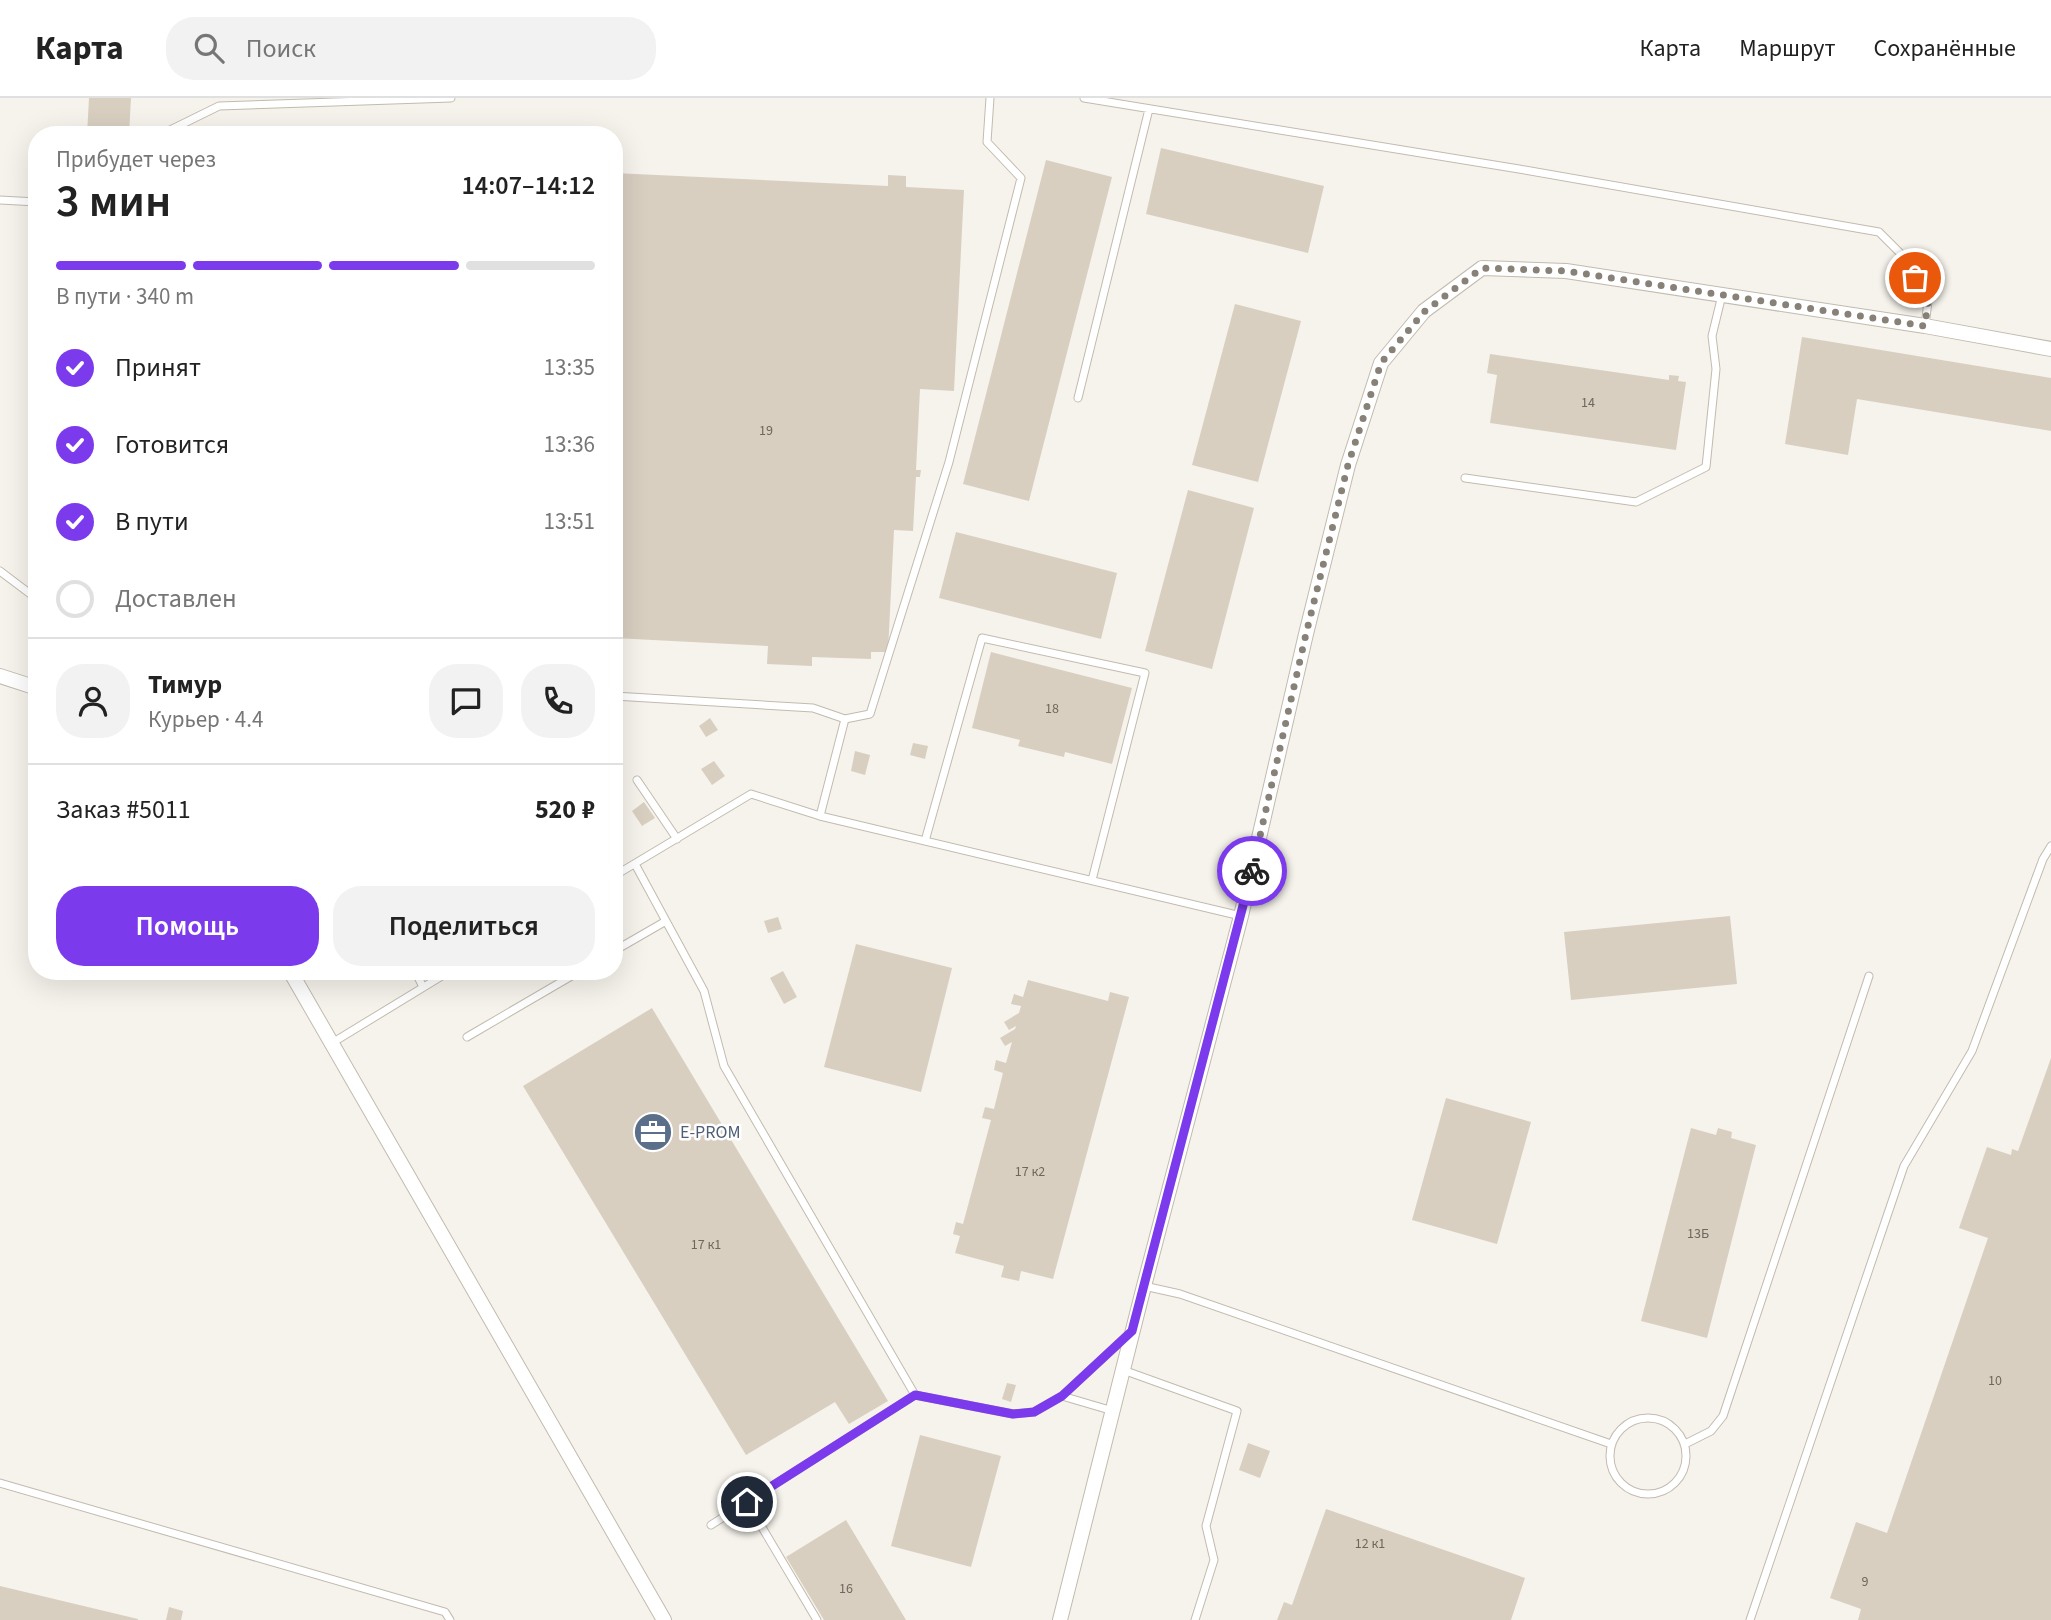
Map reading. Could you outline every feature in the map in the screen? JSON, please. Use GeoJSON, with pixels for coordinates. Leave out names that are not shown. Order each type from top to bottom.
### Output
{"type":"FeatureCollection","features":[{"type":"Feature","properties":{"kind":"street"},"geometry":{"type":"LineString","coordinates":[[1062,1619],[1143,1286],[1241,916],[1348,465],[1381,363],[1424,312],[1482,268],[1566,271],[1925,326],[2051,349]]}},
{"type":"Feature","properties":{"kind":"street"},"geometry":{"type":"LineString","coordinates":[[0,676],[28,685]]}},
{"type":"Feature","properties":{"kind":"street"},"geometry":{"type":"LineString","coordinates":[[295,980],[664,1620]]}},
{"type":"Feature","properties":{"kind":"lane"},"geometry":{"type":"LineString","coordinates":[[178,126],[219,106],[451,98]]}},
{"type":"Feature","properties":{"kind":"lane"},"geometry":{"type":"LineString","coordinates":[[623,697],[813,708],[845,719],[870,714],[949,462],[1021,177],[987,142],[990,98]]}},
{"type":"Feature","properties":{"kind":"lane"},"geometry":{"type":"LineString","coordinates":[[1084,98],[1519,169],[1879,232],[1902,255],[1928,301],[1925,326]]}},
{"type":"Feature","properties":{"kind":"lane"},"geometry":{"type":"LineString","coordinates":[[1078,398],[1149,109]]}},
{"type":"Feature","properties":{"kind":"lane"},"geometry":{"type":"LineString","coordinates":[[0,200],[28,202]]}},
{"type":"Feature","properties":{"kind":"lane"},"geometry":{"type":"LineString","coordinates":[[1465,478],[1636,502],[1706,467],[1716,369],[1713,336],[1722,295]]}},
{"type":"Feature","properties":{"kind":"lane"},"geometry":{"type":"LineString","coordinates":[[0,571],[28,592]]}},
{"type":"Feature","properties":{"kind":"lane"},"geometry":{"type":"LineString","coordinates":[[925,841],[982,638],[1145,673],[1092,880]]}},
{"type":"Feature","properties":{"kind":"lane"},"geometry":{"type":"LineString","coordinates":[[820,816],[845,719]]}},
{"type":"Feature","properties":{"kind":"lane"},"geometry":{"type":"LineString","coordinates":[[637,780],[677,839]]}},
{"type":"Feature","properties":{"kind":"lane"},"geometry":{"type":"LineString","coordinates":[[623,871],[751,794],[820,816],[1241,916]]}},
{"type":"Feature","properties":{"kind":"lane"},"geometry":{"type":"LineString","coordinates":[[1750,1620],[1904,1166],[1972,1051],[2043,859],[2051,846]]}},
{"type":"Feature","properties":{"kind":"lane"},"geometry":{"type":"LineString","coordinates":[[635,864],[704,991],[724,1066],[915,1395]]}},
{"type":"Feature","properties":{"kind":"lane"},"geometry":{"type":"LineString","coordinates":[[623,946],[666,921]]}},
{"type":"Feature","properties":{"kind":"lane"},"geometry":{"type":"LineString","coordinates":[[1685,1444],[1711,1432],[1723,1416],[1869,976]]}},
{"type":"Feature","properties":{"kind":"lane"},"geometry":{"type":"LineString","coordinates":[[420,980],[424,986]]}},
{"type":"Feature","properties":{"kind":"lane"},"geometry":{"type":"LineString","coordinates":[[332,1042],[434,980]]}},
{"type":"Feature","properties":{"kind":"lane"},"geometry":{"type":"LineString","coordinates":[[467,1038],[565,980]]}},
{"type":"Feature","properties":{"kind":"lane"},"geometry":{"type":"LineString","coordinates":[[1143,1286],[1181,1294],[1611,1444]]}},
{"type":"Feature","properties":{"kind":"lane"},"geometry":{"type":"LineString","coordinates":[[711,1525],[915,1395],[1013,1414],[1034,1412],[1062,1396],[1132,1331]]}},
{"type":"Feature","properties":{"kind":"lane"},"geometry":{"type":"LineString","coordinates":[[1123,1369],[1237,1411],[1206,1526],[1214,1560],[1195,1620]]}},
{"type":"Feature","properties":{"kind":"lane"},"geometry":{"type":"LineString","coordinates":[[1062,1396],[1114,1411]]}},
{"type":"Feature","properties":{"kind":"lane"},"geometry":{"type":"LineString","coordinates":[[1639,1418],[1658,1418],[1675,1427],[1685,1444],[1686,1465],[1676,1483],[1658,1493],[1638,1493],[1620,1482],[1611,1464],[1611,1444],[1622,1427],[1639,1418]]}},
{"type":"Feature","properties":{"kind":"lane"},"geometry":{"type":"LineString","coordinates":[[0,1483],[445,1612],[450,1620]]}},
{"type":"Feature","properties":{"kind":"lane"},"geometry":{"type":"LineString","coordinates":[[747,1502],[817,1620]]}},
{"type":"Feature","properties":{"kind":"building"},"geometry":{"type":"Polygon","coordinates":[[[89,98],[131,98],[129,126],[87,126],[89,98]]]}},
{"type":"Feature","properties":{"kind":"building"},"geometry":{"type":"Polygon","coordinates":[[[1161,148],[1324,186],[1308,253],[1146,214],[1161,148]]]}},
{"type":"Feature","properties":{"kind":"building"},"geometry":{"type":"Polygon","coordinates":[[[1046,160],[1112,177],[1029,501],[963,484],[1046,160]]]}},
{"type":"Feature","properties":{"kind":"building"},"geometry":{"type":"Polygon","coordinates":[[[623,173],[888,186],[888,175],[906,176],[906,187],[964,190],[954,391],[920,389],[916,470],[921,470],[920,477],[916,477],[913,531],[894,530],[888,652],[871,652],[871,659],[812,657],[812,666],[767,664],[768,646],[623,638],[623,173]]]}},
{"type":"Feature","properties":{"kind":"building"},"geometry":{"type":"Polygon","coordinates":[[[1235,304],[1301,321],[1258,482],[1192,465],[1235,304]]]}},
{"type":"Feature","properties":{"kind":"building"},"geometry":{"type":"Polygon","coordinates":[[[1802,337],[2051,378],[2051,431],[1857,399],[1848,455],[1785,444],[1802,337]]]}},
{"type":"Feature","properties":{"kind":"building"},"geometry":{"type":"Polygon","coordinates":[[[1490,354],[1669,380],[1669,375],[1679,376],[1678,381],[1686,382],[1676,450],[1490,423],[1497,375],[1487,373],[1490,354]]]}},
{"type":"Feature","properties":{"kind":"building"},"geometry":{"type":"Polygon","coordinates":[[[1188,490],[1254,508],[1212,669],[1145,651],[1188,490]]]}},
{"type":"Feature","properties":{"kind":"building"},"geometry":{"type":"Polygon","coordinates":[[[956,532],[1117,573],[1101,639],[939,598],[956,532]]]}},
{"type":"Feature","properties":{"kind":"building"},"geometry":{"type":"Polygon","coordinates":[[[991,652],[1132,688],[1112,764],[1065,752],[1064,757],[1018,746],[1020,740],[972,728],[991,652]]]}},
{"type":"Feature","properties":{"kind":"building"},"geometry":{"type":"Polygon","coordinates":[[[710,718],[718,730],[706,737],[699,726],[710,718]]]}},
{"type":"Feature","properties":{"kind":"building"},"geometry":{"type":"Polygon","coordinates":[[[913,743],[928,746],[925,759],[910,755],[913,743]]]}},
{"type":"Feature","properties":{"kind":"building"},"geometry":{"type":"Polygon","coordinates":[[[855,751],[870,755],[865,775],[851,771],[855,751]]]}},
{"type":"Feature","properties":{"kind":"building"},"geometry":{"type":"Polygon","coordinates":[[[714,761],[725,776],[712,785],[701,769],[714,761]]]}},
{"type":"Feature","properties":{"kind":"building"},"geometry":{"type":"Polygon","coordinates":[[[644,802],[655,818],[642,826],[632,811],[644,802]]]}},
{"type":"Feature","properties":{"kind":"building"},"geometry":{"type":"Polygon","coordinates":[[[1730,916],[1737,984],[1571,1000],[1564,932],[1730,916]]]}},
{"type":"Feature","properties":{"kind":"building"},"geometry":{"type":"Polygon","coordinates":[[[778,917],[782,929],[768,933],[764,921],[778,917]]]}},
{"type":"Feature","properties":{"kind":"building"},"geometry":{"type":"Polygon","coordinates":[[[856,944],[952,968],[921,1092],[824,1067],[856,944]]]}},
{"type":"Feature","properties":{"kind":"building"},"geometry":{"type":"Polygon","coordinates":[[[783,971],[797,997],[784,1004],[770,978],[783,971]]]}},
{"type":"Feature","properties":{"kind":"building"},"geometry":{"type":"Polygon","coordinates":[[[1028,980],[1108,1001],[1110,992],[1129,997],[1053,1279],[1021,1271],[1019,1281],[1001,1277],[1004,1266],[955,1253],[960,1236],[953,1234],[956,1222],[963,1224],[991,1120],[982,1118],[985,1107],[994,1109],[1003,1073],[994,1070],[996,1060],[1006,1063],[1012,1042],[1005,1046],[1000,1038],[1016,1026],[1009,1030],[1004,1022],[1019,1013],[1021,1006],[1011,1004],[1014,994],[1023,997],[1028,980]]]}},
{"type":"Feature","properties":{"kind":"building"},"geometry":{"type":"Polygon","coordinates":[[[652,1008],[888,1401],[849,1424],[835,1402],[746,1455],[523,1086],[652,1008]]]}},
{"type":"Feature","properties":{"kind":"building"},"geometry":{"type":"Polygon","coordinates":[[[2051,1058],[2051,1620],[1858,1620],[1861,1609],[1830,1598],[1856,1522],[1887,1533],[1988,1238],[1959,1228],[1987,1147],[2011,1155],[2012,1149],[2018,1151],[2051,1058]]]}},
{"type":"Feature","properties":{"kind":"building"},"geometry":{"type":"Polygon","coordinates":[[[1446,1098],[1531,1122],[1497,1244],[1412,1220],[1446,1098]]]}},
{"type":"Feature","properties":{"kind":"building"},"geometry":{"type":"Polygon","coordinates":[[[1691,1128],[1716,1135],[1718,1128],[1732,1132],[1731,1138],[1756,1145],[1707,1338],[1641,1321],[1691,1128]]]}},
{"type":"Feature","properties":{"kind":"building"},"geometry":{"type":"Polygon","coordinates":[[[1007,1383],[1016,1385],[1011,1402],[1002,1399],[1007,1383]]]}},
{"type":"Feature","properties":{"kind":"building"},"geometry":{"type":"Polygon","coordinates":[[[920,1435],[1001,1456],[971,1567],[891,1546],[920,1435]]]}},
{"type":"Feature","properties":{"kind":"building"},"geometry":{"type":"Polygon","coordinates":[[[1248,1443],[1270,1451],[1260,1478],[1239,1470],[1248,1443]]]}},
{"type":"Feature","properties":{"kind":"building"},"geometry":{"type":"Polygon","coordinates":[[[1326,1509],[1525,1578],[1511,1620],[1277,1620],[1284,1602],[1292,1605],[1326,1509]]]}},
{"type":"Feature","properties":{"kind":"building"},"geometry":{"type":"Polygon","coordinates":[[[846,1520],[906,1620],[824,1620],[786,1557],[846,1520]]]}},
{"type":"Feature","properties":{"kind":"building"},"geometry":{"type":"Polygon","coordinates":[[[0,1586],[138,1619],[138,1620],[0,1620],[0,1586]]]}},
{"type":"Feature","properties":{"kind":"building"},"geometry":{"type":"Polygon","coordinates":[[[169,1607],[183,1611],[181,1620],[166,1620],[169,1607]]]}},
{"type":"Feature","properties":{"kind":"way so far"},"geometry":{"type":"LineString","coordinates":[[1252,871],[1348,465],[1381,363],[1424,312],[1482,268],[1566,271],[1925,326],[1928,301],[1915,278]]}},
{"type":"Feature","properties":{"kind":"place","name":"E-PROM"},"geometry":{"type":"Point","coordinates":[653,1132]}},
{"type":"Feature","properties":{"kind":"route"},"geometry":{"type":"LineString","coordinates":[[747,1502],[915,1395],[1013,1414],[1034,1412],[1062,1396],[1132,1331],[1252,871]]}}]}
